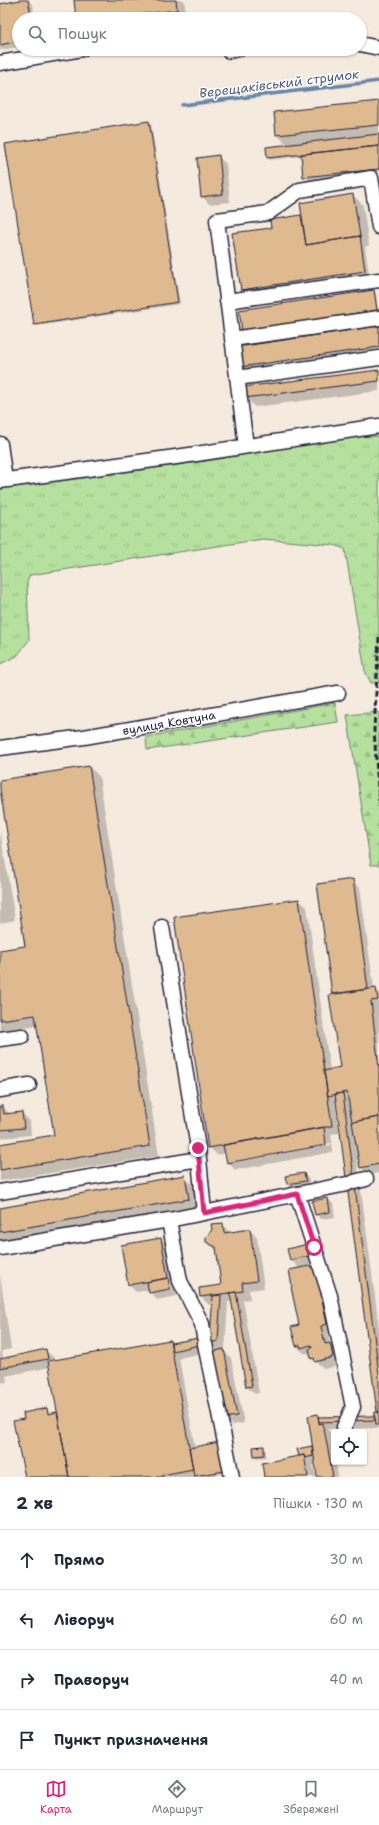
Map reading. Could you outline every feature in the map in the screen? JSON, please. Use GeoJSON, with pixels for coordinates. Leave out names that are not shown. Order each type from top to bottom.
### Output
{"type":"FeatureCollection","features":[{"type":"Feature","properties":{"kind":"street"},"geometry":{"type":"LineString","coordinates":[[367,45],[379,48]]}},
{"type":"Feature","properties":{"kind":"street"},"geometry":{"type":"LineString","coordinates":[[0,64],[44,56]]}},
{"type":"Feature","properties":{"kind":"street"},"geometry":{"type":"LineString","coordinates":[[246,446],[216,220],[268,213],[300,190],[371,178],[379,227]]}},
{"type":"Feature","properties":{"kind":"street"},"geometry":{"type":"LineString","coordinates":[[227,301],[379,280]]}},
{"type":"Feature","properties":{"kind":"street"},"geometry":{"type":"LineString","coordinates":[[232,339],[379,318]]}},
{"type":"Feature","properties":{"kind":"street"},"geometry":{"type":"LineString","coordinates":[[237,378],[379,358]]}},
{"type":"Feature","properties":{"kind":"street"},"geometry":{"type":"LineString","coordinates":[[0,444],[2,481],[379,426]]}},
{"type":"Feature","properties":{"kind":"street","name":"вулиця Ковтуна"},"geometry":{"type":"LineString","coordinates":[[0,748],[84,738],[338,693]]}},
{"type":"Feature","properties":{"kind":"street"},"geometry":{"type":"LineString","coordinates":[[162,927],[199,1159],[204,1213]]}},
{"type":"Feature","properties":{"kind":"street"},"geometry":{"type":"LineString","coordinates":[[0,1039],[22,1036]]}},
{"type":"Feature","properties":{"kind":"street"},"geometry":{"type":"LineString","coordinates":[[0,1090],[29,1085]]}},
{"type":"Feature","properties":{"kind":"street"},"geometry":{"type":"LineString","coordinates":[[0,1192],[199,1159]]}},
{"type":"Feature","properties":{"kind":"street"},"geometry":{"type":"LineString","coordinates":[[0,1248],[169,1220],[356,1182]]}},
{"type":"Feature","properties":{"kind":"street"},"geometry":{"type":"LineString","coordinates":[[297,1194],[330,1296],[353,1407],[347,1423]]}},
{"type":"Feature","properties":{"kind":"street"},"geometry":{"type":"LineString","coordinates":[[169,1220],[180,1281],[202,1324],[232,1477]]}},
{"type":"Feature","properties":{"kind":"green space"},"geometry":{"type":"Polygon","coordinates":[[[379,436],[379,683],[371,683],[365,671],[345,549],[334,545],[263,539],[30,575],[27,582],[29,640],[17,656],[0,664],[0,489],[200,462],[349,437],[379,436]]]}},
{"type":"Feature","properties":{"kind":"green space"},"geometry":{"type":"Polygon","coordinates":[[[335,703],[338,722],[147,750],[146,737],[335,703]]]}},
{"type":"Feature","properties":{"kind":"green space"},"geometry":{"type":"Polygon","coordinates":[[[379,712],[379,865],[371,865],[347,715],[379,712]]]}},
{"type":"Feature","properties":{"kind":"building"},"geometry":{"type":"Polygon","coordinates":[[[28,0],[31,12],[12,12],[12,42],[0,45],[0,4],[28,0]]]}},
{"type":"Feature","properties":{"kind":"building"},"geometry":{"type":"Polygon","coordinates":[[[74,0],[176,0],[177,10],[160,12],[75,12],[74,0]]]}},
{"type":"Feature","properties":{"kind":"building"},"geometry":{"type":"Polygon","coordinates":[[[379,101],[379,125],[276,135],[274,112],[379,101]]]}},
{"type":"Feature","properties":{"kind":"building"},"geometry":{"type":"Polygon","coordinates":[[[149,121],[178,302],[34,325],[5,144],[149,121]]]}},
{"type":"Feature","properties":{"kind":"building"},"geometry":{"type":"Polygon","coordinates":[[[379,134],[379,146],[267,158],[266,147],[379,134]]]}},
{"type":"Feature","properties":{"kind":"building"},"geometry":{"type":"Polygon","coordinates":[[[379,146],[379,169],[303,177],[301,154],[379,146]]]}},
{"type":"Feature","properties":{"kind":"building"},"geometry":{"type":"Polygon","coordinates":[[[219,155],[223,194],[201,197],[197,158],[219,155]]]}},
{"type":"Feature","properties":{"kind":"building"},"geometry":{"type":"Polygon","coordinates":[[[353,194],[360,236],[306,245],[300,203],[353,194]]]}},
{"type":"Feature","properties":{"kind":"building"},"geometry":{"type":"Polygon","coordinates":[[[301,215],[306,245],[360,236],[365,271],[241,290],[232,233],[271,228],[270,220],[301,215]]]}},
{"type":"Feature","properties":{"kind":"building"},"geometry":{"type":"Polygon","coordinates":[[[374,290],[377,310],[242,331],[239,310],[374,290]]]}},
{"type":"Feature","properties":{"kind":"building"},"geometry":{"type":"Polygon","coordinates":[[[379,326],[379,347],[240,367],[237,347],[379,326]]]}},
{"type":"Feature","properties":{"kind":"building"},"geometry":{"type":"Polygon","coordinates":[[[379,370],[379,381],[244,398],[243,387],[379,370]]]}},
{"type":"Feature","properties":{"kind":"building"},"geometry":{"type":"Polygon","coordinates":[[[89,766],[150,1146],[0,1170],[0,1144],[54,1135],[35,1015],[0,1020],[0,950],[25,946],[0,789],[0,780],[89,766]]]}},
{"type":"Feature","properties":{"kind":"building"},"geometry":{"type":"Polygon","coordinates":[[[353,879],[368,989],[332,994],[317,884],[353,879]]]}},
{"type":"Feature","properties":{"kind":"building"},"geometry":{"type":"Polygon","coordinates":[[[299,899],[332,1126],[208,1148],[174,917],[299,899]]]}},
{"type":"Feature","properties":{"kind":"building"},"geometry":{"type":"Polygon","coordinates":[[[376,988],[378,1000],[371,1001],[379,1068],[379,1117],[352,1122],[347,1092],[328,1096],[324,1071],[340,1067],[329,995],[376,988]]]}},
{"type":"Feature","properties":{"kind":"building"},"geometry":{"type":"Polygon","coordinates":[[[343,1093],[379,1374],[379,1412],[377,1412],[335,1094],[343,1093]]]}},
{"type":"Feature","properties":{"kind":"building"},"geometry":{"type":"Polygon","coordinates":[[[0,1106],[3,1106],[4,1114],[22,1112],[24,1128],[0,1130],[0,1106]]]}},
{"type":"Feature","properties":{"kind":"building"},"geometry":{"type":"Polygon","coordinates":[[[379,1117],[379,1164],[360,1168],[352,1122],[379,1117]]]}},
{"type":"Feature","properties":{"kind":"building"},"geometry":{"type":"Polygon","coordinates":[[[324,1127],[326,1145],[227,1163],[223,1145],[324,1127]]]}},
{"type":"Feature","properties":{"kind":"building"},"geometry":{"type":"Polygon","coordinates":[[[304,1173],[306,1181],[287,1184],[285,1176],[304,1173]]]}},
{"type":"Feature","properties":{"kind":"building"},"geometry":{"type":"Polygon","coordinates":[[[185,1175],[189,1199],[0,1232],[0,1208],[185,1175]]]}},
{"type":"Feature","properties":{"kind":"building"},"geometry":{"type":"Polygon","coordinates":[[[328,1198],[330,1212],[315,1215],[312,1201],[328,1198]]]}},
{"type":"Feature","properties":{"kind":"building"},"geometry":{"type":"Polygon","coordinates":[[[223,1223],[224,1233],[250,1229],[257,1281],[242,1283],[243,1291],[200,1297],[199,1288],[221,1285],[216,1247],[206,1242],[206,1236],[212,1230],[211,1224],[223,1223]]]}},
{"type":"Feature","properties":{"kind":"building"},"geometry":{"type":"Polygon","coordinates":[[[161,1238],[168,1278],[128,1285],[121,1245],[161,1238]]]}},
{"type":"Feature","properties":{"kind":"building"},"geometry":{"type":"Polygon","coordinates":[[[308,1244],[310,1256],[290,1260],[287,1249],[308,1244]]]}},
{"type":"Feature","properties":{"kind":"building"},"geometry":{"type":"Polygon","coordinates":[[[315,1265],[327,1324],[321,1326],[325,1344],[330,1343],[333,1357],[315,1362],[314,1358],[311,1359],[309,1349],[312,1348],[311,1345],[301,1348],[300,1345],[296,1346],[291,1327],[299,1325],[289,1270],[315,1265]]]}},
{"type":"Feature","properties":{"kind":"building"},"geometry":{"type":"Polygon","coordinates":[[[168,1278],[170,1289],[149,1293],[147,1282],[168,1278]]]}},
{"type":"Feature","properties":{"kind":"building"},"geometry":{"type":"Polygon","coordinates":[[[236,1292],[252,1386],[246,1387],[230,1293],[236,1292]]]}},
{"type":"Feature","properties":{"kind":"building"},"geometry":{"type":"Polygon","coordinates":[[[221,1295],[218,1341],[172,1351],[171,1343],[210,1336],[213,1296],[221,1295]]]}},
{"type":"Feature","properties":{"kind":"building"},"geometry":{"type":"Polygon","coordinates":[[[170,1340],[193,1469],[162,1475],[163,1477],[69,1477],[48,1361],[170,1340]]]}},
{"type":"Feature","properties":{"kind":"building"},"geometry":{"type":"Polygon","coordinates":[[[46,1349],[48,1359],[0,1368],[0,1359],[46,1349]]]}},
{"type":"Feature","properties":{"kind":"building"},"geometry":{"type":"Polygon","coordinates":[[[224,1349],[237,1416],[224,1418],[211,1352],[224,1349]]]}},
{"type":"Feature","properties":{"kind":"building"},"geometry":{"type":"Polygon","coordinates":[[[47,1408],[48,1414],[57,1412],[69,1477],[25,1477],[13,1421],[24,1419],[23,1413],[47,1408]]]}},
{"type":"Feature","properties":{"kind":"building"},"geometry":{"type":"Polygon","coordinates":[[[379,1412],[379,1424],[376,1424],[374,1413],[379,1412]]]}},
{"type":"Feature","properties":{"kind":"building"},"geometry":{"type":"Polygon","coordinates":[[[318,1414],[319,1424],[323,1423],[333,1477],[317,1477],[308,1416],[318,1414]]]}},
{"type":"Feature","properties":{"kind":"building"},"geometry":{"type":"Polygon","coordinates":[[[374,1416],[375,1420],[319,1422],[318,1417],[374,1416]]]}},
{"type":"Feature","properties":{"kind":"building"},"geometry":{"type":"Polygon","coordinates":[[[219,1442],[224,1471],[194,1476],[189,1448],[219,1442]]]}},
{"type":"Feature","properties":{"kind":"building"},"geometry":{"type":"Polygon","coordinates":[[[264,1446],[264,1455],[254,1456],[253,1447],[264,1446]]]}},
{"type":"Feature","properties":{"kind":"building"},"geometry":{"type":"Polygon","coordinates":[[[312,1446],[313,1456],[305,1458],[304,1455],[299,1456],[297,1449],[312,1446]]]}},
{"type":"Feature","properties":{"kind":"building"},"geometry":{"type":"Polygon","coordinates":[[[304,1455],[308,1477],[264,1477],[262,1463],[304,1455]]]}},
{"type":"Feature","properties":{"kind":"waterway","name":"Верещаківський струмок"},"geometry":{"type":"LineString","coordinates":[[182,105],[379,81]]}},
{"type":"Feature","properties":{"kind":"railway"},"geometry":{"type":"LineString","coordinates":[[379,637],[374,730],[379,801]]}},
{"type":"Feature","properties":{"kind":"route"},"geometry":{"type":"LineString","coordinates":[[198,1148],[204,1213],[297,1194],[314,1247]]}}]}
